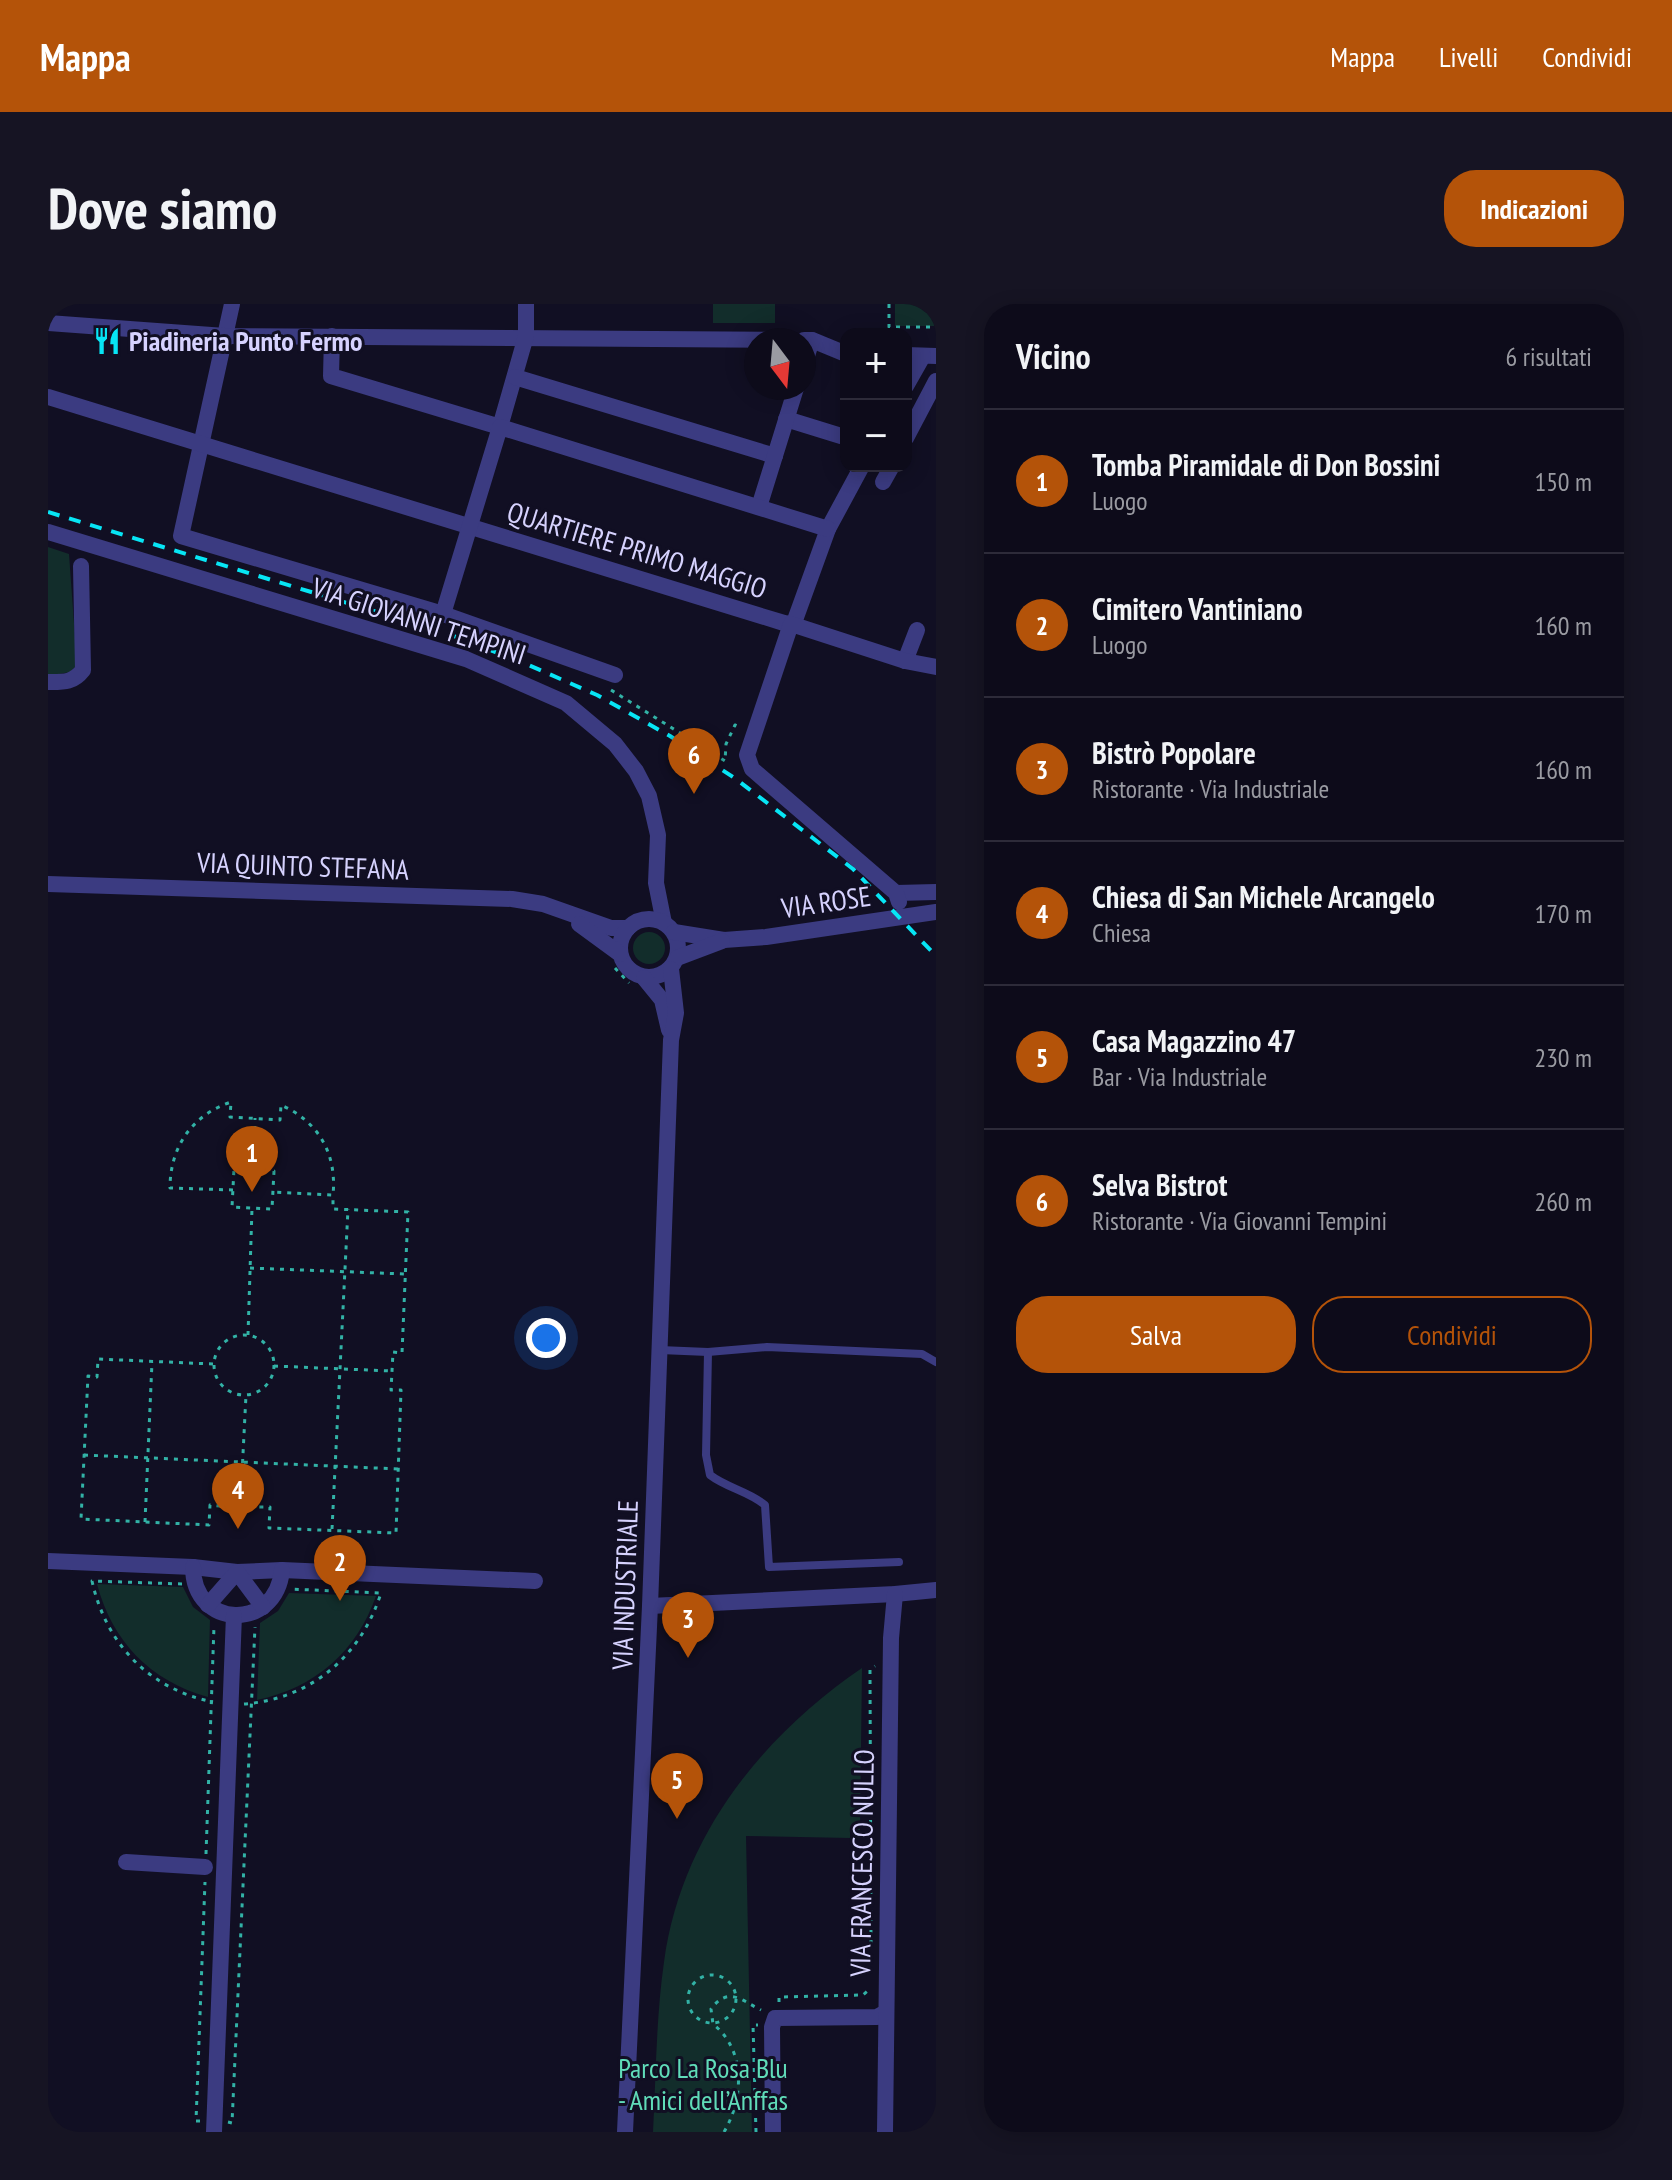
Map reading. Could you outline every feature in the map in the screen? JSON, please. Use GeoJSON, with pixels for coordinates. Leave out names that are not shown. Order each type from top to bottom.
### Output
{"type":"FeatureCollection","features":[{"type":"Feature","properties":{"kind":"street"},"geometry":{"type":"LineString","coordinates":[[232,304],[181,536],[443,614],[615,675]]}},
{"type":"Feature","properties":{"kind":"street","name":"QUARTIERE PRIMO MAGGIO"},"geometry":{"type":"LineString","coordinates":[[443,614],[526,336],[526,304]]}},
{"type":"Feature","properties":{"kind":"street"},"geometry":{"type":"LineString","coordinates":[[48,323],[225,336],[744,339]]}},
{"type":"Feature","properties":{"kind":"street"},"geometry":{"type":"LineString","coordinates":[[332,336],[331,376],[828,529]]}},
{"type":"Feature","properties":{"kind":"street"},"geometry":{"type":"LineString","coordinates":[[816,343],[840,352]]}},
{"type":"Feature","properties":{"kind":"street"},"geometry":{"type":"LineString","coordinates":[[912,375],[922,356]]}},
{"type":"Feature","properties":{"kind":"street"},"geometry":{"type":"LineString","coordinates":[[515,377],[775,456]]}},
{"type":"Feature","properties":{"kind":"street"},"geometry":{"type":"LineString","coordinates":[[912,427],[936,381]]}},
{"type":"Feature","properties":{"kind":"street","name":"QUARTIERE PRIMO MAGGIO"},"geometry":{"type":"LineString","coordinates":[[48,397],[469,524],[905,661],[936,667]]}},
{"type":"Feature","properties":{"kind":"street"},"geometry":{"type":"LineString","coordinates":[[759,507],[792,400]]}},
{"type":"Feature","properties":{"kind":"street"},"geometry":{"type":"LineString","coordinates":[[786,419],[840,436]]}},
{"type":"Feature","properties":{"kind":"street","name":"QUARTIERE PRIMO MAGGIO"},"geometry":{"type":"LineString","coordinates":[[859,472],[828,529],[791,624],[747,755],[752,769],[898,898],[936,892]]}},
{"type":"Feature","properties":{"kind":"street"},"geometry":{"type":"LineString","coordinates":[[883,482],[889,472]]}},
{"type":"Feature","properties":{"kind":"street","name":"VIA GIOVANNI TEMPINI"},"geometry":{"type":"LineString","coordinates":[[48,532],[466,659],[566,703],[615,744],[636,771],[649,796],[658,835],[656,883],[669,927]]}},
{"type":"Feature","properties":{"kind":"street"},"geometry":{"type":"LineString","coordinates":[[48,682],[67,682],[77,678],[83,670],[81,566]]}},
{"type":"Feature","properties":{"kind":"street"},"geometry":{"type":"LineString","coordinates":[[905,661],[917,630]]}},
{"type":"Feature","properties":{"kind":"street","name":"VIA GIOVANNI TEMPINI"},"geometry":{"type":"LineString","coordinates":[[632,924],[656,883]]}},
{"type":"Feature","properties":{"kind":"street","name":"VIA QUINTO STEFANA"},"geometry":{"type":"LineString","coordinates":[[48,884],[512,899],[554,907],[611,928],[632,924]]}},
{"type":"Feature","properties":{"kind":"street","name":"VIA QUINTO STEFANA"},"geometry":{"type":"LineString","coordinates":[[554,907],[620,954]]}},
{"type":"Feature","properties":{"kind":"street","name":"VIA ROSE"},"geometry":{"type":"LineString","coordinates":[[674,963],[724,940],[832,929],[936,912]]}},
{"type":"Feature","properties":{"kind":"street"},"geometry":{"type":"LineString","coordinates":[[646,919],[669,927],[679,945],[674,963],[663,975],[644,978],[628,969],[620,954],[620,945],[632,924],[646,919]]}},
{"type":"Feature","properties":{"kind":"street","name":"VIA ROSE"},"geometry":{"type":"LineString","coordinates":[[669,927],[724,940]]}},
{"type":"Feature","properties":{"kind":"street","name":"VIA INDUSTRIALE"},"geometry":{"type":"LineString","coordinates":[[625,2132],[650,1606],[671,1040],[676,1013],[674,963]]}},
{"type":"Feature","properties":{"kind":"street","name":"VIA INDUSTRIALE"},"geometry":{"type":"LineString","coordinates":[[644,978],[662,1000],[671,1040]]}},
{"type":"Feature","properties":{"kind":"street"},"geometry":{"type":"LineString","coordinates":[[48,1561],[193,1567],[237,1572],[282,1570],[535,1581]]}},
{"type":"Feature","properties":{"kind":"street"},"geometry":{"type":"LineString","coordinates":[[193,1567],[195,1585],[208,1605],[234,1615],[249,1614],[263,1607],[278,1588],[282,1570]]}},
{"type":"Feature","properties":{"kind":"street"},"geometry":{"type":"LineString","coordinates":[[208,1605],[237,1572]]}},
{"type":"Feature","properties":{"kind":"street"},"geometry":{"type":"LineString","coordinates":[[237,1572],[263,1607]]}},
{"type":"Feature","properties":{"kind":"street"},"geometry":{"type":"LineString","coordinates":[[650,1606],[936,1590]]}},
{"type":"Feature","properties":{"kind":"street","name":"VIA FRANCESCO NULLO"},"geometry":{"type":"LineString","coordinates":[[885,2132],[891,1638],[895,1594]]}},
{"type":"Feature","properties":{"kind":"street"},"geometry":{"type":"LineString","coordinates":[[214,2132],[234,1615]]}},
{"type":"Feature","properties":{"kind":"street"},"geometry":{"type":"LineString","coordinates":[[126,1862],[205,1867]]}},
{"type":"Feature","properties":{"kind":"street"},"geometry":{"type":"LineString","coordinates":[[773,2132],[771,2016],[877,2017],[886,2012]]}},
{"type":"Feature","properties":{"kind":"lane"},"geometry":{"type":"LineString","coordinates":[[660,1350],[814,1349],[922,1354],[936,1362]]}},
{"type":"Feature","properties":{"kind":"lane"},"geometry":{"type":"LineString","coordinates":[[708,1352],[706,1455],[710,1475],[725,1486],[753,1496],[765,1505],[769,1567],[899,1562]]}},
{"type":"Feature","properties":{"kind":"path"},"geometry":{"type":"LineString","coordinates":[[889,304],[889,327],[936,327]]}},
{"type":"Feature","properties":{"kind":"path"},"geometry":{"type":"LineString","coordinates":[[615,675],[611,692],[724,761],[726,744],[735,725],[754,734]]}},
{"type":"Feature","properties":{"kind":"path"},"geometry":{"type":"LineString","coordinates":[[213,1364],[98,1359],[97,1377],[88,1376],[81,1519],[209,1525],[210,1505],[220,1506],[225,1495],[241,1491],[255,1497],[259,1507],[270,1507],[269,1528],[396,1533],[401,1390],[391,1390],[393,1352],[402,1353],[408,1212],[333,1209],[334,1175],[330,1154],[321,1136],[307,1121],[281,1105],[280,1120],[230,1117],[231,1102],[203,1115],[188,1130],[174,1157],[170,1188],[233,1190]]}},
{"type":"Feature","properties":{"kind":"path"},"geometry":{"type":"LineString","coordinates":[[254,1170],[255,1118]]}},
{"type":"Feature","properties":{"kind":"path"},"geometry":{"type":"LineString","coordinates":[[234,1169],[274,1171],[272,1209],[232,1207],[233,1190],[234,1169]]}},
{"type":"Feature","properties":{"kind":"path"},"geometry":{"type":"LineString","coordinates":[[273,1192],[333,1195]]}},
{"type":"Feature","properties":{"kind":"path"},"geometry":{"type":"LineString","coordinates":[[248,1335],[252,1208]]}},
{"type":"Feature","properties":{"kind":"path"},"geometry":{"type":"LineString","coordinates":[[332,1530],[348,1209]]}},
{"type":"Feature","properties":{"kind":"path"},"geometry":{"type":"LineString","coordinates":[[250,1268],[405,1274]]}},
{"type":"Feature","properties":{"kind":"path"},"geometry":{"type":"LineString","coordinates":[[248,1335],[267,1345],[274,1366],[266,1386],[246,1395],[225,1389],[216,1378],[213,1364],[224,1342],[235,1336],[248,1335]]}},
{"type":"Feature","properties":{"kind":"path"},"geometry":{"type":"LineString","coordinates":[[145,1522],[152,1361]]}},
{"type":"Feature","properties":{"kind":"path"},"geometry":{"type":"LineString","coordinates":[[274,1366],[392,1371]]}},
{"type":"Feature","properties":{"kind":"path"},"geometry":{"type":"LineString","coordinates":[[241,1491],[246,1395]]}},
{"type":"Feature","properties":{"kind":"path"},"geometry":{"type":"LineString","coordinates":[[84,1455],[398,1469]]}},
{"type":"Feature","properties":{"kind":"path"},"geometry":{"type":"LineString","coordinates":[[92,1581],[195,1585]]}},
{"type":"Feature","properties":{"kind":"path"},"geometry":{"type":"LineString","coordinates":[[278,1588],[381,1593]]}},
{"type":"Feature","properties":{"kind":"path"},"geometry":{"type":"LineString","coordinates":[[871,1956],[870,1670],[883,1659]]}},
{"type":"Feature","properties":{"kind":"path"},"geometry":{"type":"LineString","coordinates":[[713,2024],[728,2018],[736,2005],[731,1983],[718,1975],[695,1981],[690,1988],[688,2005],[697,2019],[713,2024],[724,2032],[738,2067],[737,2101],[724,2132]]}},
{"type":"Feature","properties":{"kind":"path"},"geometry":{"type":"LineString","coordinates":[[756,2132],[753,2025],[764,2025],[779,2007],[779,1997],[863,1995],[871,1988]]}},
{"type":"Feature","properties":{"kind":"path"},"geometry":{"type":"LineString","coordinates":[[713,2024],[711,2009],[718,1999],[736,1997],[771,2016]]}},
{"type":"Feature","properties":{"kind":"green space"},"geometry":{"type":"Polygon","coordinates":[[[713,304],[775,304],[775,323],[713,323],[713,304]]]}},
{"type":"Feature","properties":{"kind":"green space"},"geometry":{"type":"Polygon","coordinates":[[[895,304],[936,304],[936,326],[895,326],[895,304]]]}},
{"type":"Feature","properties":{"kind":"green space"},"geometry":{"type":"Polygon","coordinates":[[[48,547],[69,554],[77,665],[70,672],[48,676],[48,547]]]}},
{"type":"Feature","properties":{"kind":"green space"},"geometry":{"type":"Polygon","coordinates":[[[649,932],[660,937],[665,948],[660,959],[649,964],[638,959],[633,948],[638,937],[649,932]]]}},
{"type":"Feature","properties":{"kind":"green space"},"geometry":{"type":"Polygon","coordinates":[[[97,1584],[183,1587],[193,1607],[210,1620],[208,1697],[168,1681],[136,1656],[113,1623],[97,1584]]]}},
{"type":"Feature","properties":{"kind":"green space"},"geometry":{"type":"Polygon","coordinates":[[[289,1593],[376,1596],[358,1634],[331,1664],[297,1686],[257,1700],[260,1623],[278,1611],[289,1593]]]}},
{"type":"Feature","properties":{"kind":"green space","name":"Parco La Rosa Blu - Amici dell’Anffas"},"geometry":{"type":"Polygon","coordinates":[[[862,1668],[860,1830],[850,1830],[850,1838],[746,1836],[752,2132],[653,2132],[664,1962],[673,1916],[688,1873],[707,1832],[759,1758],[825,1695],[862,1668]]]}},
{"type":"Feature","properties":{"kind":"railway"},"geometry":{"type":"LineString","coordinates":[[48,512],[446,633],[597,695],[670,736],[736,779],[853,869],[936,956]]}},
{"type":"Feature","properties":{"kind":"place","name":"Piadineria Punto Fermo"},"geometry":{"type":"Point","coordinates":[107,341]}},
{"type":"Feature","properties":{"kind":"place","name":"Selva Bistrot"},"geometry":{"type":"Point","coordinates":[694,794]}},
{"type":"Feature","properties":{"kind":"place","name":"Tomba Piramidale di Don Bossini"},"geometry":{"type":"Point","coordinates":[252,1192]}},
{"type":"Feature","properties":{"kind":"place","name":"Chiesa di San Michele Arcangelo"},"geometry":{"type":"Point","coordinates":[238,1529]}},
{"type":"Feature","properties":{"kind":"place","name":"Cimitero Vantiniano"},"geometry":{"type":"Point","coordinates":[340,1601]}},
{"type":"Feature","properties":{"kind":"place","name":"Bistrò Popolare"},"geometry":{"type":"Point","coordinates":[688,1658]}},
{"type":"Feature","properties":{"kind":"place","name":"Casa Magazzino 47"},"geometry":{"type":"Point","coordinates":[677,1819]}}]}
